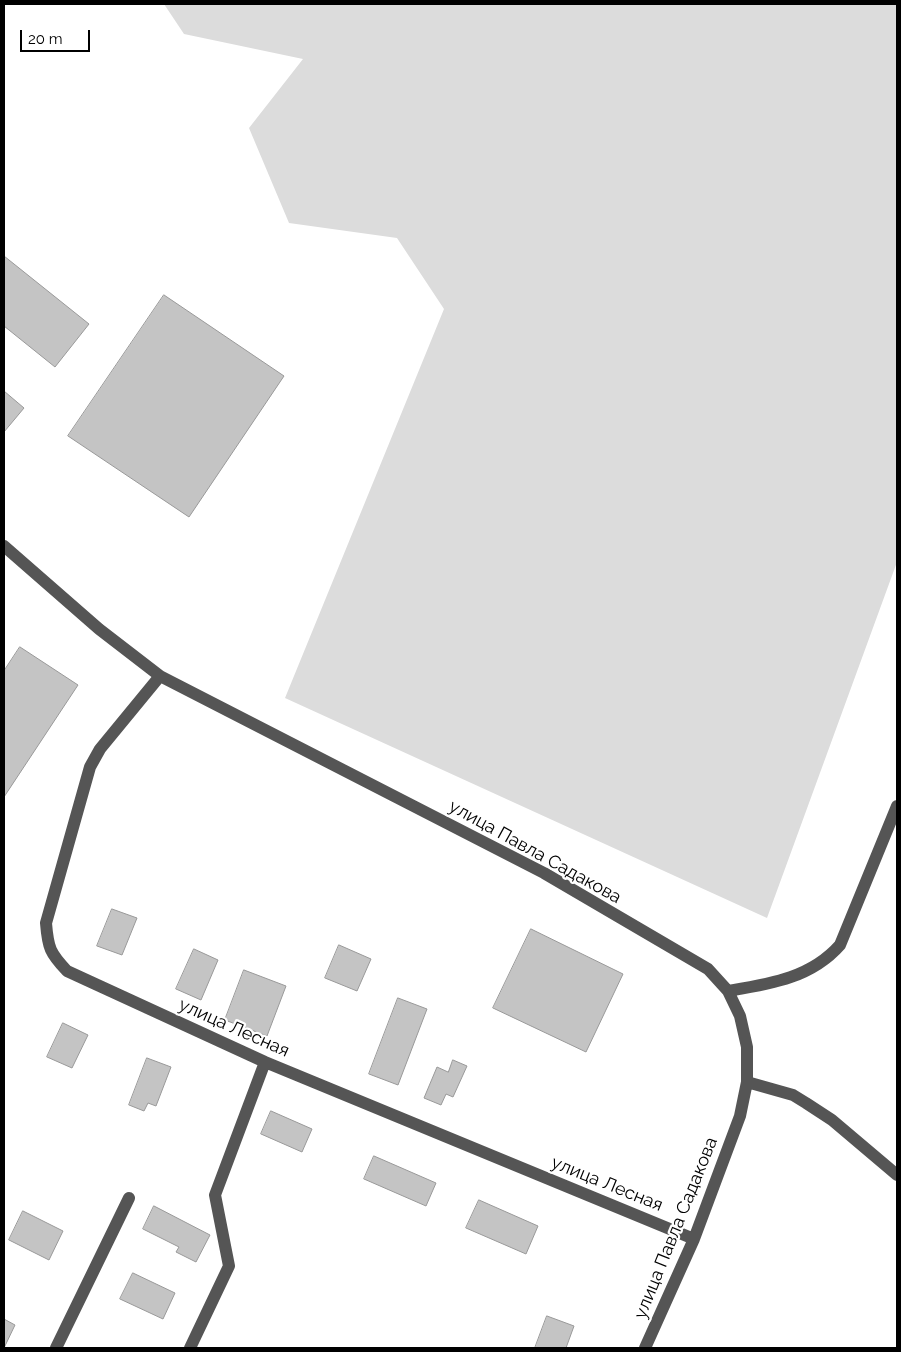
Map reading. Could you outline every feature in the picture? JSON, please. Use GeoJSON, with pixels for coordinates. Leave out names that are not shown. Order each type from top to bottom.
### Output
{"type":"FeatureCollection","features":[{"type":"Feature","properties":{"kind":"street","name":"улица Павла Садакова"},"geometry":{"type":"LineString","coordinates":[[4,546],[99,629],[160,676],[544,873],[708,969],[728,991],[740,1016],[747,1047],[747,1082],[740,1116],[694,1239],[646,1348]]}},
{"type":"Feature","properties":{"kind":"street","name":"улица Лесная"},"geometry":{"type":"LineString","coordinates":[[160,676],[100,749],[90,767],[46,923],[48,944],[54,957],[68,970],[265,1062],[694,1239]]}},
{"type":"Feature","properties":{"kind":"street"},"geometry":{"type":"LineString","coordinates":[[728,991],[769,984],[802,973],[818,966],[830,956],[840,945],[897,806]]}},
{"type":"Feature","properties":{"kind":"street"},"geometry":{"type":"LineString","coordinates":[[190,1348],[229,1266],[216,1195],[265,1062]]}},
{"type":"Feature","properties":{"kind":"street"},"geometry":{"type":"LineString","coordinates":[[747,1082],[793,1095],[806,1103],[832,1120],[897,1176]]}},
{"type":"Feature","properties":{"kind":"street"},"geometry":{"type":"LineString","coordinates":[[56,1348],[129,1198]]}},
{"type":"Feature","properties":{"kind":"shaded area"},"geometry":{"type":"Polygon","coordinates":[[[164,4],[897,4],[897,562],[767,918],[285,698],[444,309],[397,238],[289,223],[249,128],[303,59],[184,34],[164,4]]]}},
{"type":"Feature","properties":{"kind":"building"},"geometry":{"type":"Polygon","coordinates":[[[4,256],[89,324],[55,367],[4,326],[4,256]]]}},
{"type":"Feature","properties":{"kind":"building"},"geometry":{"type":"Polygon","coordinates":[[[164,295],[284,376],[189,517],[68,436],[164,295]]]}},
{"type":"Feature","properties":{"kind":"building"},"geometry":{"type":"Polygon","coordinates":[[[4,391],[24,408],[4,432],[4,391]]]}},
{"type":"Feature","properties":{"kind":"building"},"geometry":{"type":"Polygon","coordinates":[[[20,647],[78,685],[4,797],[4,671],[20,647]]]}},
{"type":"Feature","properties":{"kind":"building"},"geometry":{"type":"Polygon","coordinates":[[[112,909],[137,918],[122,955],[97,946],[112,909]]]}},
{"type":"Feature","properties":{"kind":"building"},"geometry":{"type":"Polygon","coordinates":[[[531,929],[623,974],[586,1052],[493,1008],[531,929]]]}},
{"type":"Feature","properties":{"kind":"building"},"geometry":{"type":"Polygon","coordinates":[[[339,945],[371,959],[357,991],[325,978],[339,945]]]}},
{"type":"Feature","properties":{"kind":"building"},"geometry":{"type":"Polygon","coordinates":[[[194,949],[218,960],[201,1000],[176,989],[194,949]]]}},
{"type":"Feature","properties":{"kind":"building"},"geometry":{"type":"Polygon","coordinates":[[[244,970],[286,986],[267,1036],[225,1020],[244,970]]]}},
{"type":"Feature","properties":{"kind":"building"},"geometry":{"type":"Polygon","coordinates":[[[398,998],[427,1009],[398,1085],[369,1074],[398,998]]]}},
{"type":"Feature","properties":{"kind":"building"},"geometry":{"type":"Polygon","coordinates":[[[63,1023],[88,1035],[72,1068],[47,1057],[63,1023]]]}},
{"type":"Feature","properties":{"kind":"building"},"geometry":{"type":"Polygon","coordinates":[[[147,1058],[171,1067],[156,1106],[148,1103],[144,1111],[129,1105],[147,1058]]]}},
{"type":"Feature","properties":{"kind":"building"},"geometry":{"type":"Polygon","coordinates":[[[453,1060],[467,1066],[453,1097],[446,1094],[441,1105],[424,1098],[437,1067],[448,1072],[453,1060]]]}},
{"type":"Feature","properties":{"kind":"building"},"geometry":{"type":"Polygon","coordinates":[[[271,1111],[312,1129],[302,1152],[261,1134],[271,1111]]]}},
{"type":"Feature","properties":{"kind":"building"},"geometry":{"type":"Polygon","coordinates":[[[374,1156],[436,1183],[426,1206],[364,1179],[374,1156]]]}},
{"type":"Feature","properties":{"kind":"building"},"geometry":{"type":"Polygon","coordinates":[[[479,1200],[538,1226],[526,1254],[466,1228],[479,1200]]]}},
{"type":"Feature","properties":{"kind":"building"},"geometry":{"type":"Polygon","coordinates":[[[154,1206],[210,1235],[196,1262],[176,1252],[179,1247],[143,1229],[154,1206]]]}},
{"type":"Feature","properties":{"kind":"building"},"geometry":{"type":"Polygon","coordinates":[[[23,1211],[63,1231],[49,1260],[9,1240],[23,1211]]]}},
{"type":"Feature","properties":{"kind":"building"},"geometry":{"type":"Polygon","coordinates":[[[133,1273],[175,1293],[163,1319],[120,1299],[133,1273]]]}},
{"type":"Feature","properties":{"kind":"building"},"geometry":{"type":"Polygon","coordinates":[[[547,1316],[574,1326],[566,1348],[535,1348],[547,1316]]]}},
{"type":"Feature","properties":{"kind":"building"},"geometry":{"type":"Polygon","coordinates":[[[4,1319],[15,1325],[4,1348],[4,1319]]]}}]}
